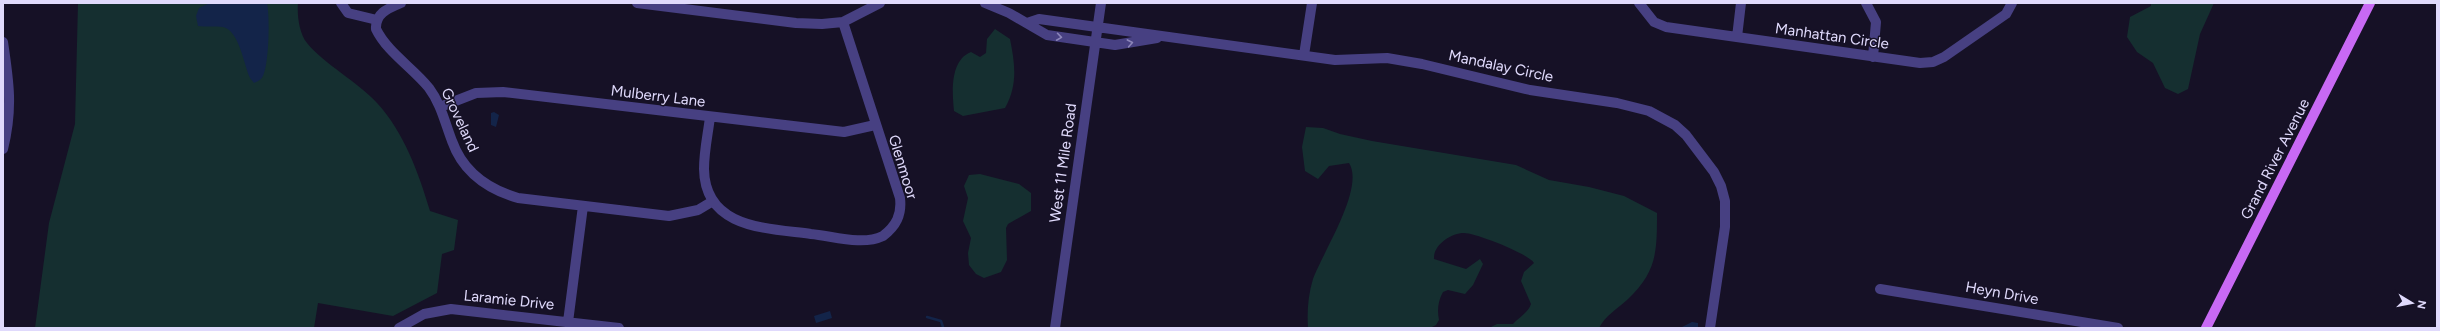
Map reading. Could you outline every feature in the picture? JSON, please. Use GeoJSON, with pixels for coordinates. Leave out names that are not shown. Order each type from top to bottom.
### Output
{"type":"FeatureCollection","features":[{"type":"Feature","properties":{"kind":"main road","name":"Grand River Avenue"},"geometry":{"type":"LineString","coordinates":[[2206,328],[2370,3]]}},
{"type":"Feature","properties":{"kind":"street"},"geometry":{"type":"LineString","coordinates":[[341,3],[348,13],[377,20],[388,5],[401,3]]}},
{"type":"Feature","properties":{"kind":"street"},"geometry":{"type":"LineString","coordinates":[[637,3],[809,24],[843,22],[880,3]]}},
{"type":"Feature","properties":{"kind":"street"},"geometry":{"type":"LineString","coordinates":[[985,3],[1027,23],[1044,35],[1122,45],[1166,36]]}},
{"type":"Feature","properties":{"kind":"street","name":"West 11 Mile Road"},"geometry":{"type":"LineString","coordinates":[[1055,328],[1100,3]]}},
{"type":"Feature","properties":{"kind":"street"},"geometry":{"type":"LineString","coordinates":[[1304,55],[1312,3]]}},
{"type":"Feature","properties":{"kind":"street","name":"Manhattan Circle"},"geometry":{"type":"LineString","coordinates":[[1638,3],[1650,18],[1658,25],[1920,64],[1933,62],[2006,14],[2012,3]]}},
{"type":"Feature","properties":{"kind":"street"},"geometry":{"type":"LineString","coordinates":[[1737,37],[1741,3]]}},
{"type":"Feature","properties":{"kind":"street"},"geometry":{"type":"LineString","coordinates":[[1866,3],[1876,22],[1873,57]]}},
{"type":"Feature","properties":{"kind":"street","name":"Mandalay Circle"},"geometry":{"type":"LineString","coordinates":[[1027,23],[1039,19],[1335,60],[1387,58],[1422,64],[1530,90],[1636,106],[1662,117],[1675,125],[1686,135],[1714,172],[1725,201],[1725,227],[1710,328]]}},
{"type":"Feature","properties":{"kind":"street","name":"Groveland"},"geometry":{"type":"LineString","coordinates":[[377,20],[379,34],[429,88],[440,107],[458,155],[468,170],[483,184],[498,192],[518,198],[583,206]]}},
{"type":"Feature","properties":{"kind":"street","name":"Glenmoor"},"geometry":{"type":"LineString","coordinates":[[710,117],[704,169],[706,182],[714,201],[735,220],[754,227],[862,240],[883,236],[896,222],[901,207],[843,22]]}},
{"type":"Feature","properties":{"kind":"street"},"geometry":{"type":"LineString","coordinates":[[3,42],[10,121],[3,149]]}},
{"type":"Feature","properties":{"kind":"street","name":"Mulberry Lane"},"geometry":{"type":"LineString","coordinates":[[440,107],[464,97],[496,91],[844,132],[875,126]]}},
{"type":"Feature","properties":{"kind":"street"},"geometry":{"type":"LineString","coordinates":[[568,322],[583,206],[675,216],[698,210],[714,201]]}},
{"type":"Feature","properties":{"kind":"street","name":"Heyn Drive"},"geometry":{"type":"LineString","coordinates":[[1880,289],[2118,328]]}},
{"type":"Feature","properties":{"kind":"street","name":"Laramie Drive"},"geometry":{"type":"LineString","coordinates":[[399,328],[424,314],[450,309],[619,328]]}},
{"type":"Feature","properties":{"kind":"green space"},"geometry":{"type":"Polygon","coordinates":[[[78,3],[298,3],[299,24],[304,39],[307,43],[322,58],[369,95],[387,114],[410,154],[430,211],[458,220],[454,250],[442,254],[437,293],[393,316],[318,303],[314,328],[35,328],[49,223],[75,124],[78,3]]]}},
{"type":"Feature","properties":{"kind":"green space"},"geometry":{"type":"Polygon","coordinates":[[[2151,3],[2214,3],[2200,34],[2188,89],[2178,94],[2165,88],[2153,63],[2137,52],[2127,37],[2130,17],[2151,6],[2151,3]]]}},
{"type":"Feature","properties":{"kind":"green space"},"geometry":{"type":"Polygon","coordinates":[[[995,29],[1010,39],[1014,66],[1014,83],[1012,91],[1005,108],[963,116],[954,111],[953,86],[956,69],[964,56],[971,52],[980,57],[986,53],[987,39],[995,29]]]}},
{"type":"Feature","properties":{"kind":"green space"},"geometry":{"type":"Polygon","coordinates":[[[1306,127],[1323,128],[1340,134],[1372,141],[1516,165],[1549,180],[1589,187],[1624,196],[1657,213],[1657,239],[1650,270],[1637,290],[1608,316],[1599,328],[1489,328],[1497,324],[1513,324],[1528,310],[1531,304],[1521,281],[1524,272],[1534,263],[1523,255],[1502,245],[1479,236],[1464,233],[1454,235],[1444,241],[1436,249],[1434,259],[1466,269],[1480,259],[1483,264],[1473,285],[1465,294],[1448,290],[1443,292],[1438,306],[1439,320],[1436,325],[1430,328],[1308,328],[1308,304],[1313,279],[1347,204],[1352,188],[1352,174],[1349,163],[1329,166],[1318,179],[1305,171],[1302,147],[1306,127]]]}},
{"type":"Feature","properties":{"kind":"green space"},"geometry":{"type":"Polygon","coordinates":[[[980,174],[1019,184],[1031,193],[1031,211],[1008,224],[1006,228],[1007,260],[1001,272],[984,278],[976,274],[969,265],[968,253],[971,238],[963,221],[968,198],[964,186],[969,175],[980,174]]]}},
{"type":"Feature","properties":{"kind":"water"},"geometry":{"type":"Polygon","coordinates":[[[210,3],[267,3],[269,29],[267,61],[263,76],[254,83],[250,78],[237,41],[233,34],[223,27],[198,26],[196,16],[199,8],[210,3]]]}},
{"type":"Feature","properties":{"kind":"water"},"geometry":{"type":"Polygon","coordinates":[[[494,112],[499,115],[496,127],[491,125],[491,113],[494,112]]]}},
{"type":"Feature","properties":{"kind":"water"},"geometry":{"type":"Polygon","coordinates":[[[830,311],[832,318],[816,323],[814,316],[830,311]]]}},
{"type":"Feature","properties":{"kind":"water"},"geometry":{"type":"Polygon","coordinates":[[[1692,322],[1698,323],[1698,328],[1680,328],[1692,322]]]}},
{"type":"Feature","properties":{"kind":"waterway"},"geometry":{"type":"LineString","coordinates":[[927,317],[941,321],[943,327]]}}]}
